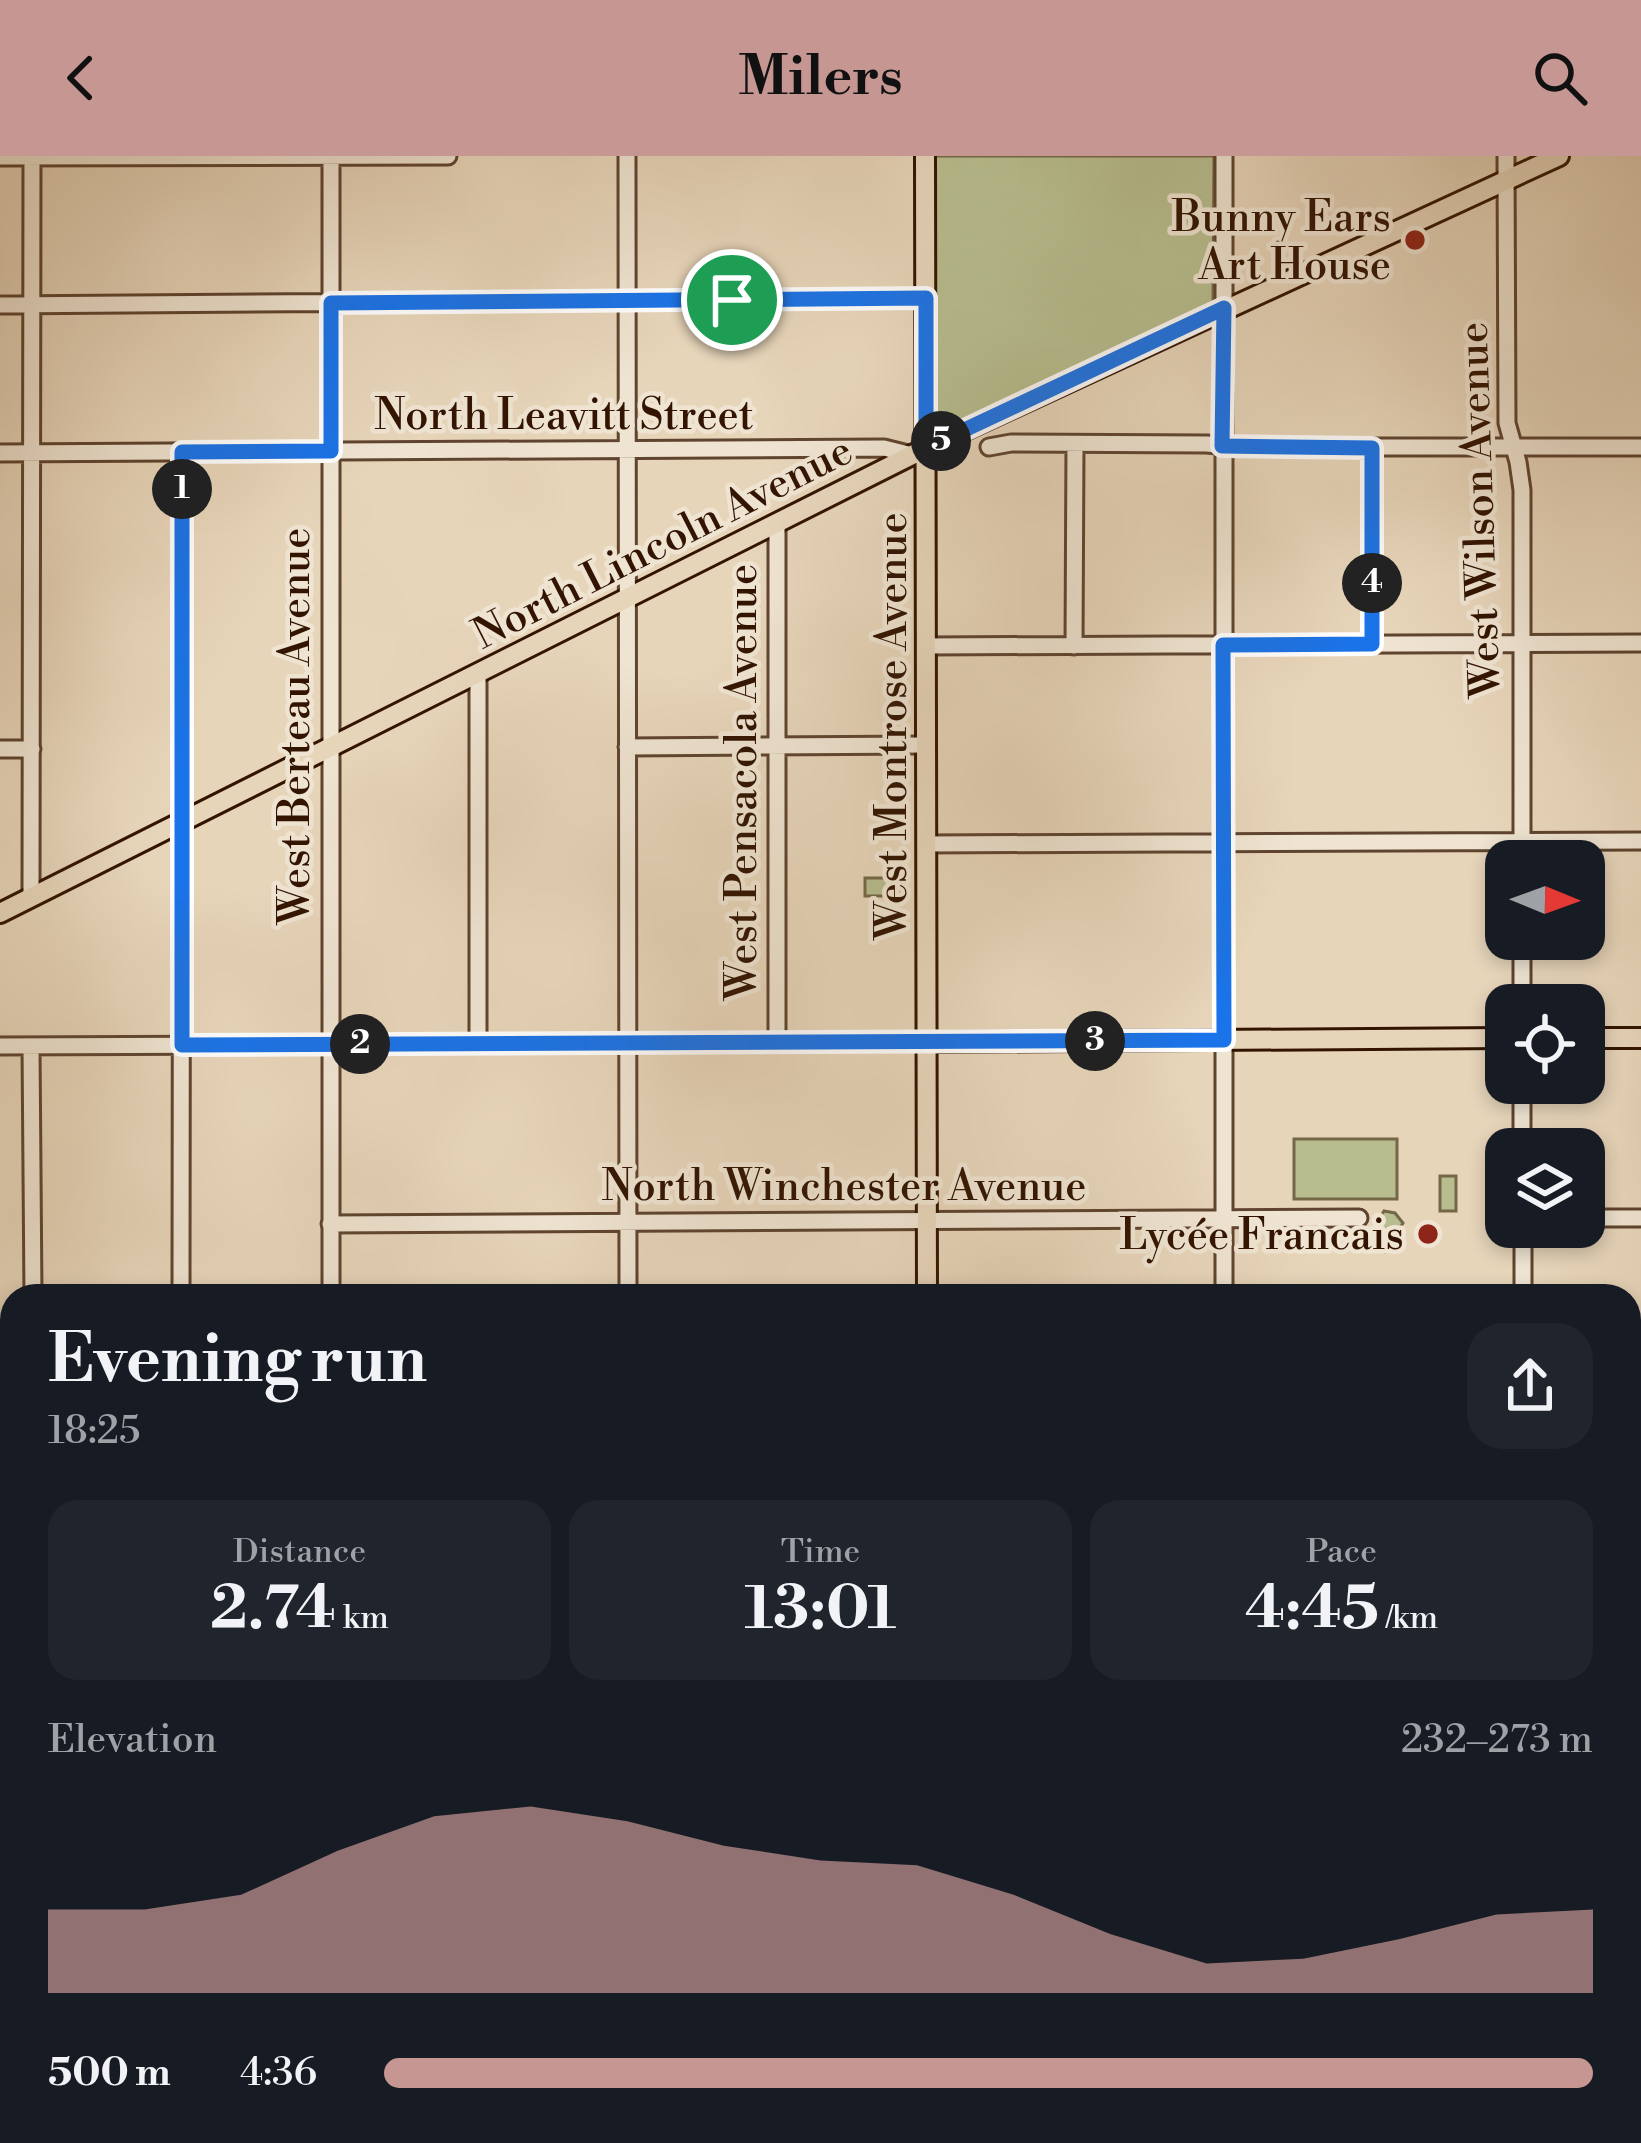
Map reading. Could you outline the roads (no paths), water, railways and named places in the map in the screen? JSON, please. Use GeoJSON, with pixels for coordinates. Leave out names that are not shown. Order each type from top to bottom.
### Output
{"type":"FeatureCollection","features":[{"type":"Feature","properties":{"kind":"main road","name":"West Montrose Avenue"},"geometry":{"type":"LineString","coordinates":[[925,156],[926,298],[919,452],[927,745],[927,1284]]}},
{"type":"Feature","properties":{"kind":"main road","name":"North Lincoln Avenue"},"geometry":{"type":"LineString","coordinates":[[0,913],[919,452],[1559,156]]}},
{"type":"Feature","properties":{"kind":"main road"},"geometry":{"type":"LineString","coordinates":[[1605,1038],[1641,1038]]}},
{"type":"Feature","properties":{"kind":"main road"},"geometry":{"type":"LineString","coordinates":[[927,1042],[1485,1039]]}},
{"type":"Feature","properties":{"kind":"street"},"geometry":{"type":"LineString","coordinates":[[32,156],[32,897]]}},
{"type":"Feature","properties":{"kind":"street","name":"West Berteau Avenue"},"geometry":{"type":"LineString","coordinates":[[331,156],[331,1284]]}},
{"type":"Feature","properties":{"kind":"street"},"geometry":{"type":"LineString","coordinates":[[0,157],[448,156]]}},
{"type":"Feature","properties":{"kind":"street"},"geometry":{"type":"LineString","coordinates":[[627,156],[628,1284]]}},
{"type":"Feature","properties":{"kind":"street"},"geometry":{"type":"LineString","coordinates":[[1224,156],[1224,1284]]}},
{"type":"Feature","properties":{"kind":"street","name":"West Wilson Avenue"},"geometry":{"type":"LineString","coordinates":[[1506,156],[1507,423],[1522,490],[1522,840]]}},
{"type":"Feature","properties":{"kind":"street"},"geometry":{"type":"LineString","coordinates":[[0,305],[926,298]]}},
{"type":"Feature","properties":{"kind":"street"},"geometry":{"type":"LineString","coordinates":[[989,447],[1075,443],[1641,447]]}},
{"type":"Feature","properties":{"kind":"street"},"geometry":{"type":"LineString","coordinates":[[1074,646],[1075,443]]}},
{"type":"Feature","properties":{"kind":"street","name":"North Leavitt Street"},"geometry":{"type":"LineString","coordinates":[[0,453],[884,448],[919,452]]}},
{"type":"Feature","properties":{"kind":"street"},"geometry":{"type":"LineString","coordinates":[[1372,448],[1372,644]]}},
{"type":"Feature","properties":{"kind":"street"},"geometry":{"type":"LineString","coordinates":[[181,1284],[182,452]]}},
{"type":"Feature","properties":{"kind":"street","name":"West Pensacola Avenue"},"geometry":{"type":"LineString","coordinates":[[777,1042],[778,522]]}},
{"type":"Feature","properties":{"kind":"street"},"geometry":{"type":"LineString","coordinates":[[926,646],[1641,644]]}},
{"type":"Feature","properties":{"kind":"street"},"geometry":{"type":"LineString","coordinates":[[478,673],[478,1044]]}},
{"type":"Feature","properties":{"kind":"street"},"geometry":{"type":"LineString","coordinates":[[627,747],[927,745]]}},
{"type":"Feature","properties":{"kind":"street"},"geometry":{"type":"LineString","coordinates":[[0,749],[32,749]]}},
{"type":"Feature","properties":{"kind":"street"},"geometry":{"type":"LineString","coordinates":[[927,844],[1485,841]]}},
{"type":"Feature","properties":{"kind":"street"},"geometry":{"type":"LineString","coordinates":[[1605,841],[1641,841]]}},
{"type":"Feature","properties":{"kind":"street"},"geometry":{"type":"LineString","coordinates":[[0,1046],[927,1042]]}},
{"type":"Feature","properties":{"kind":"street"},"geometry":{"type":"LineString","coordinates":[[31,1046],[33,1284]]}},
{"type":"Feature","properties":{"kind":"street","name":"North Winchester Avenue"},"geometry":{"type":"LineString","coordinates":[[330,1224],[1359,1218]]}},
{"type":"Feature","properties":{"kind":"street"},"geometry":{"type":"LineString","coordinates":[[1605,1218],[1641,1218]]}},
{"type":"Feature","properties":{"kind":"street"},"geometry":{"type":"LineString","coordinates":[[1522,1248],[1523,1284]]}},
{"type":"Feature","properties":{"kind":"place","name":"Bunny Ears Art House"},"geometry":{"type":"Point","coordinates":[1415,240]}},
{"type":"Feature","properties":{"kind":"place","name":"Lycée Francais"},"geometry":{"type":"Point","coordinates":[1428,1234]}}]}
